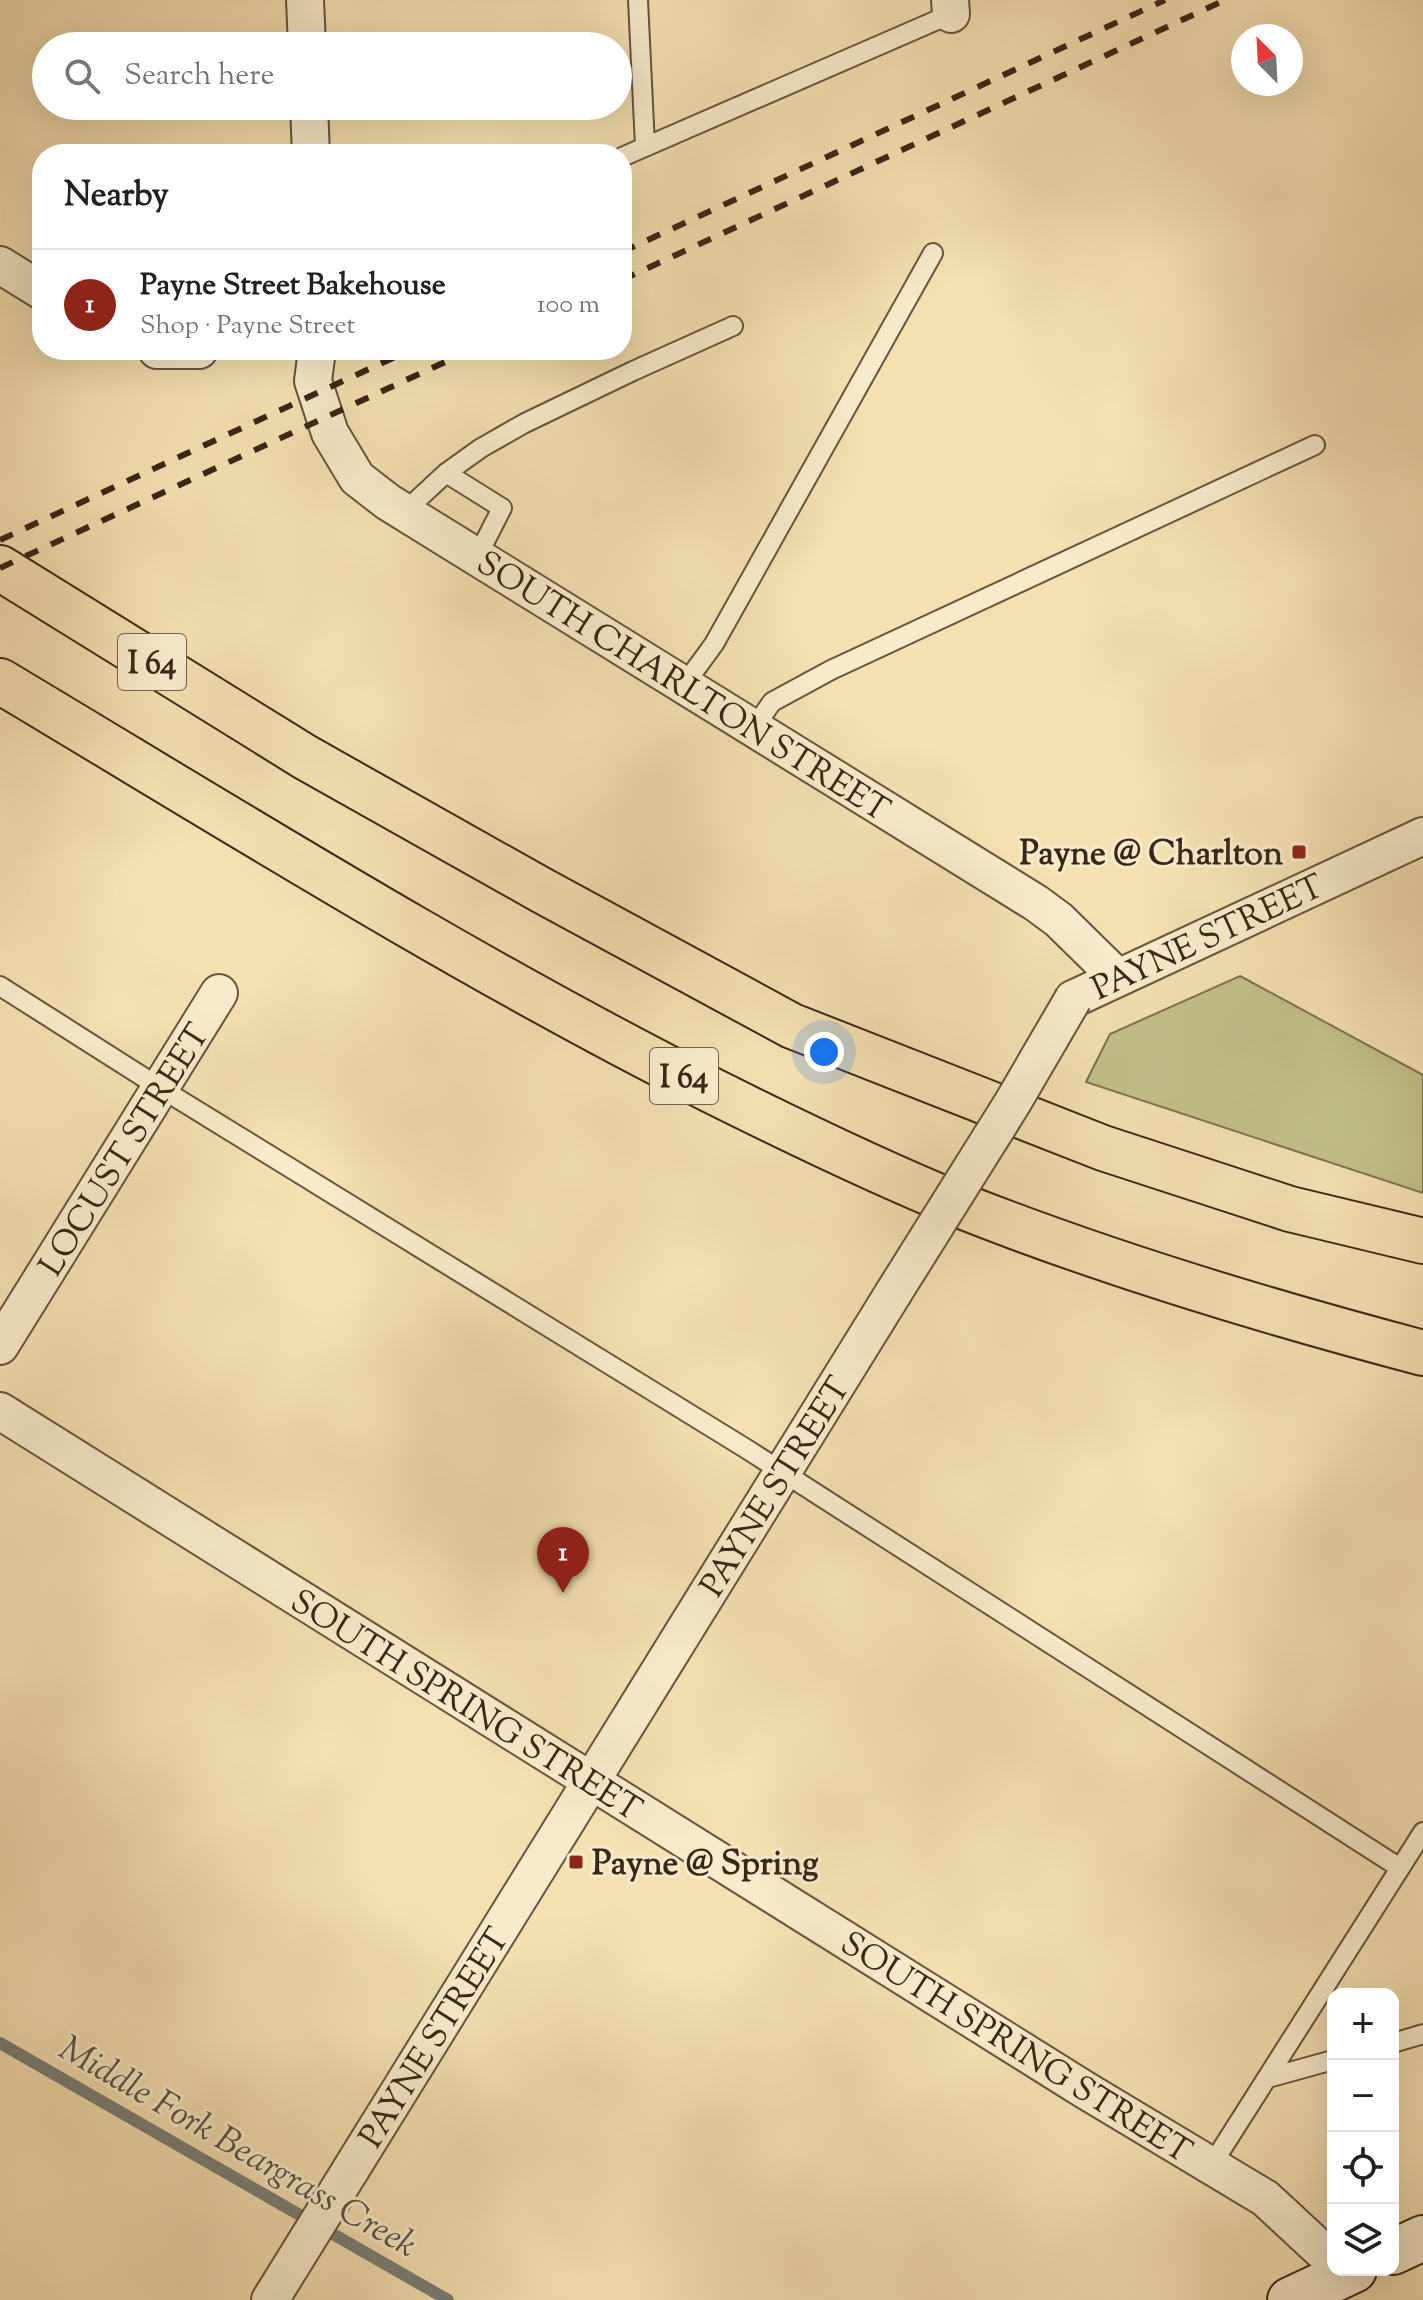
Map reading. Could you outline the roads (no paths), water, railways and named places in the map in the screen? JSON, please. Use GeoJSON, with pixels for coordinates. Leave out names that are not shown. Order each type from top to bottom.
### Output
{"type":"FeatureCollection","features":[{"type":"Feature","properties":{"kind":"highway","name":"I 64"},"geometry":{"type":"LineString","coordinates":[[0,568],[305,757],[792,1026],[1103,1148],[1290,1209],[1423,1241]]}},
{"type":"Feature","properties":{"kind":"highway","name":"I 64"},"geometry":{"type":"LineString","coordinates":[[0,681],[515,987],[781,1124],[953,1202],[1131,1268],[1301,1321],[1423,1353]]}},
{"type":"Feature","properties":{"kind":"main road"},"geometry":{"type":"LineString","coordinates":[[1399,2249],[1423,2238]]}},
{"type":"Feature","properties":{"kind":"main road"},"geometry":{"type":"LineString","coordinates":[[1290,2300],[1332,2276]]}},
{"type":"Feature","properties":{"kind":"street"},"geometry":{"type":"LineString","coordinates":[[305,0],[306,32]]}},
{"type":"Feature","properties":{"kind":"street"},"geometry":{"type":"LineString","coordinates":[[310,120],[311,144]]}},
{"type":"Feature","properties":{"kind":"street"},"geometry":{"type":"LineString","coordinates":[[0,265],[32,285]]}},
{"type":"Feature","properties":{"kind":"street","name":"SOUTH CHARLTON STREET"},"geometry":{"type":"LineString","coordinates":[[316,360],[313,381],[330,433],[357,478],[404,512],[1036,903],[1059,920],[1118,978]]}},
{"type":"Feature","properties":{"kind":"street","name":"PAYNE STREET"},"geometry":{"type":"LineString","coordinates":[[270,2300],[1013,1102],[1073,999],[1423,836]]}},
{"type":"Feature","properties":{"kind":"street","name":"LOCUST STREET"},"geometry":{"type":"LineString","coordinates":[[0,1346],[219,993]]}},
{"type":"Feature","properties":{"kind":"street","name":"SOUTH SPRING STREET"},"geometry":{"type":"LineString","coordinates":[[0,1411],[1071,2082],[1265,2198],[1327,2254]]}},
{"type":"Feature","properties":{"kind":"lane"},"geometry":{"type":"LineString","coordinates":[[638,0],[645,146]]}},
{"type":"Feature","properties":{"kind":"lane"},"geometry":{"type":"LineString","coordinates":[[632,152],[950,7]]}},
{"type":"Feature","properties":{"kind":"lane"},"geometry":{"type":"LineString","coordinates":[[684,685],[714,644],[933,253]]}},
{"type":"Feature","properties":{"kind":"lane"},"geometry":{"type":"LineString","coordinates":[[404,512],[446,473],[481,448],[525,423],[733,326]]}},
{"type":"Feature","properties":{"kind":"lane"},"geometry":{"type":"LineString","coordinates":[[753,729],[772,702],[831,670],[1315,445]]}},
{"type":"Feature","properties":{"kind":"lane"},"geometry":{"type":"LineString","coordinates":[[446,473],[502,508],[477,557]]}},
{"type":"Feature","properties":{"kind":"lane"},"geometry":{"type":"LineString","coordinates":[[0,986],[783,1472],[1400,1868]]}},
{"type":"Feature","properties":{"kind":"lane"},"geometry":{"type":"LineString","coordinates":[[1211,2166],[1423,1832]]}},
{"type":"Feature","properties":{"kind":"lane"},"geometry":{"type":"LineString","coordinates":[[1399,2041],[1423,2034]]}},
{"type":"Feature","properties":{"kind":"lane"},"geometry":{"type":"LineString","coordinates":[[1268,2078],[1327,2062]]}},
{"type":"Feature","properties":{"kind":"waterway","name":"Middle Fork Beargrass Creek"},"geometry":{"type":"LineString","coordinates":[[0,2043],[448,2300]]}},
{"type":"Feature","properties":{"kind":"railway"},"geometry":{"type":"LineString","coordinates":[[632,247],[1165,0]]}},
{"type":"Feature","properties":{"kind":"railway"},"geometry":{"type":"LineString","coordinates":[[632,275],[1225,0]]}},
{"type":"Feature","properties":{"kind":"railway"},"geometry":{"type":"LineString","coordinates":[[0,540],[388,360]]}},
{"type":"Feature","properties":{"kind":"railway"},"geometry":{"type":"LineString","coordinates":[[0,568],[449,360]]}},
{"type":"Feature","properties":{"kind":"place","name":"Payne @ Charlton"},"geometry":{"type":"Point","coordinates":[1299,852]}},
{"type":"Feature","properties":{"kind":"place","name":"Payne Street Bakehouse"},"geometry":{"type":"Point","coordinates":[563,1593]}},
{"type":"Feature","properties":{"kind":"place","name":"Payne @ Spring"},"geometry":{"type":"Point","coordinates":[576,1862]}}]}
